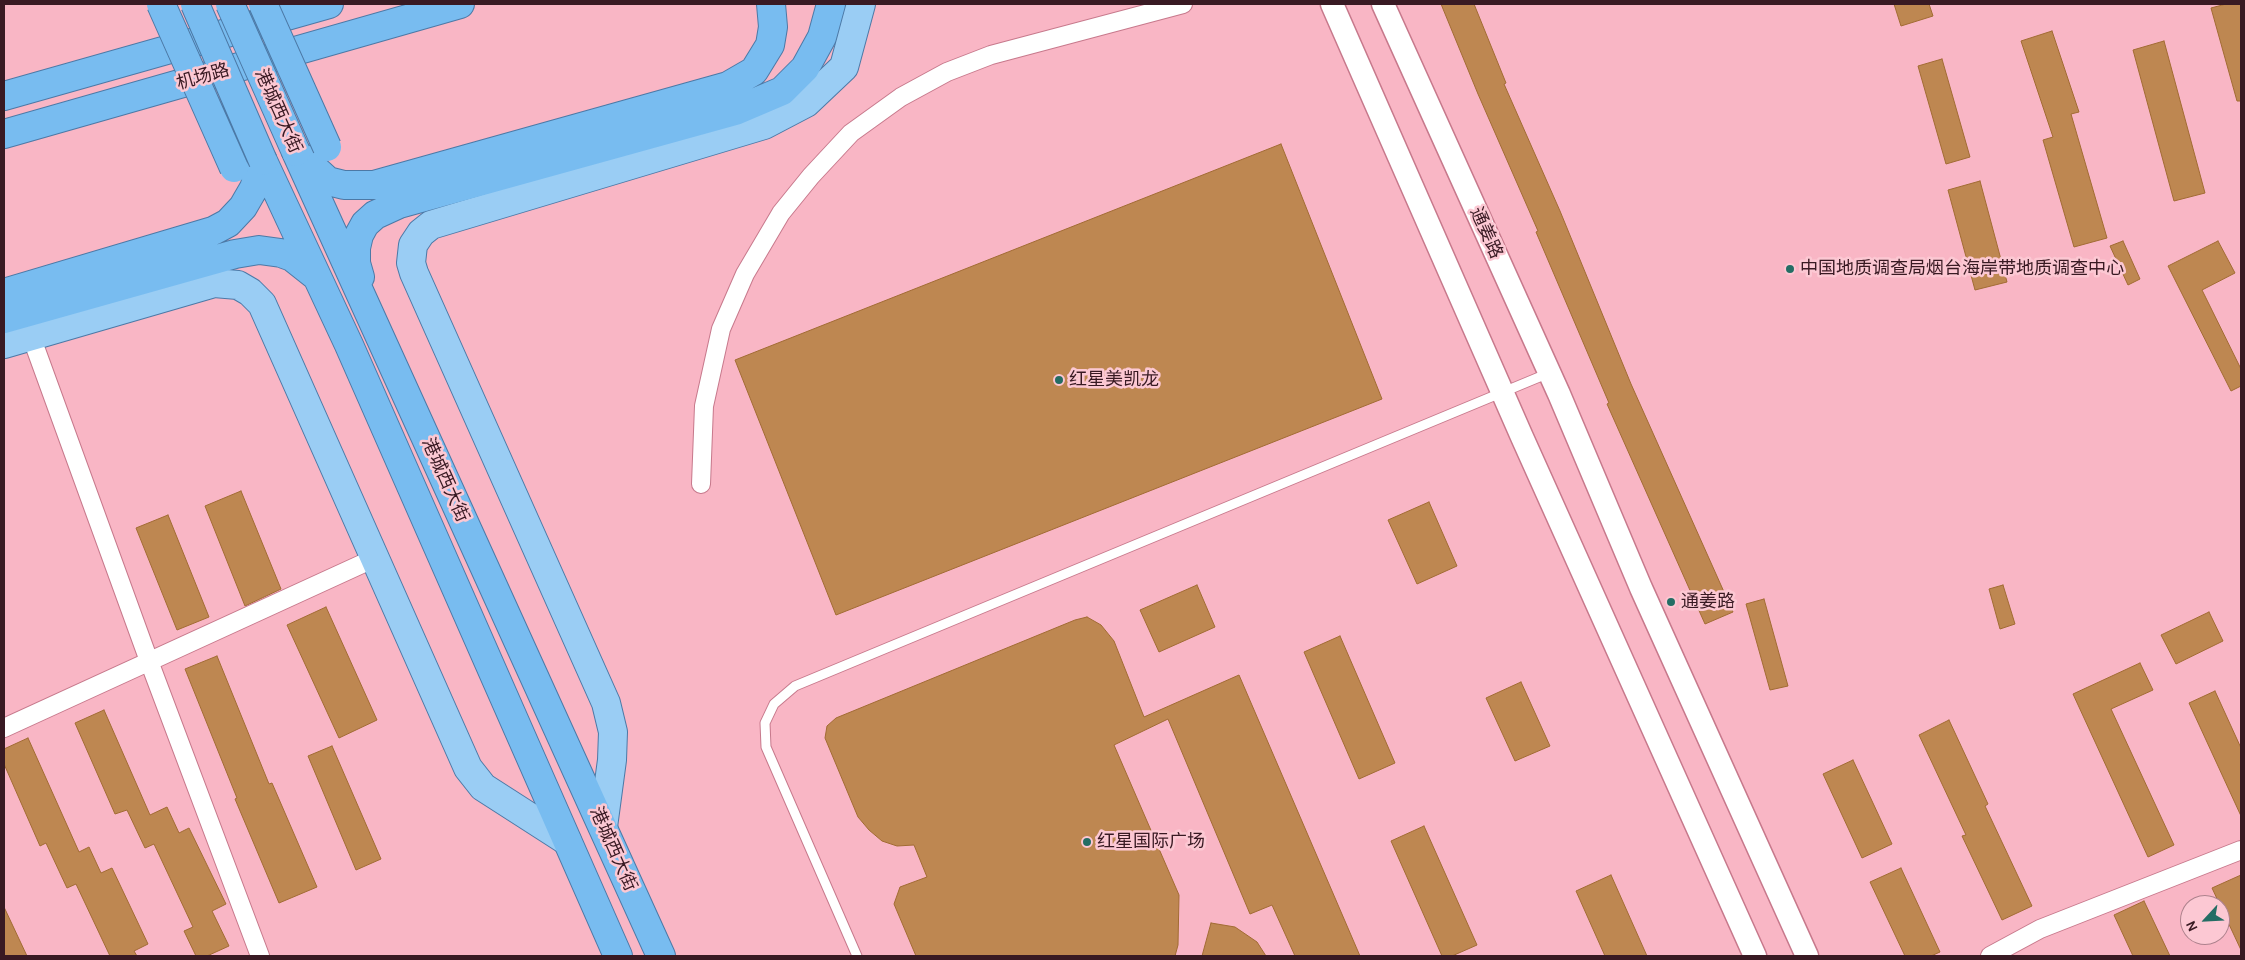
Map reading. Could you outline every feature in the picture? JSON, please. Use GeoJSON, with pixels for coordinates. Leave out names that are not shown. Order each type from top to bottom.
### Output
{"type":"FeatureCollection","features":[{"type":"Feature","properties":{"kind":"highway"},"geometry":{"type":"LineString","coordinates":[[161,4],[240,180],[243,207]]}},
{"type":"Feature","properties":{"kind":"highway","name":"港城西大街"},"geometry":{"type":"LineString","coordinates":[[195,4],[263,161],[318,278],[618,956]]}},
{"type":"Feature","properties":{"kind":"highway","name":"港城西大街"},"geometry":{"type":"LineString","coordinates":[[230,4],[661,956]]}},
{"type":"Feature","properties":{"kind":"highway"},"geometry":{"type":"LineString","coordinates":[[263,4],[327,147],[342,172],[358,186]]}},
{"type":"Feature","properties":{"kind":"highway","name":"机场路"},"geometry":{"type":"LineString","coordinates":[[4,96],[329,4]]}},
{"type":"Feature","properties":{"kind":"highway","name":"机场路"},"geometry":{"type":"LineString","coordinates":[[4,134],[460,4]]}},
{"type":"Feature","properties":{"kind":"highway"},"geometry":{"type":"LineString","coordinates":[[296,152],[328,181],[358,186],[374,185],[734,83],[754,71],[770,45],[773,27],[771,4]]}},
{"type":"Feature","properties":{"kind":"highway"},"geometry":{"type":"LineString","coordinates":[[380,336],[356,263],[356,248],[359,235],[365,224],[374,215],[399,204],[735,110],[782,91],[805,68],[822,37],[831,4]]}},
{"type":"Feature","properties":{"kind":"highway"},"geometry":{"type":"LineString","coordinates":[[4,293],[213,231],[228,223],[243,207],[254,188],[263,161]]}},
{"type":"Feature","properties":{"kind":"highway"},"geometry":{"type":"LineString","coordinates":[[4,319],[235,254],[259,250],[281,253],[292,257],[318,278]]}},
{"type":"Feature","properties":{"kind":"main road"},"geometry":{"type":"LineString","coordinates":[[603,828],[612,760],[613,732],[606,703],[414,273],[411,263],[413,245],[421,233],[431,225],[764,125],[806,103],[844,67],[861,4]]}},
{"type":"Feature","properties":{"kind":"main road"},"geometry":{"type":"LineString","coordinates":[[4,344],[214,283],[238,285],[250,292],[262,304],[468,768],[483,787],[567,841]]}},
{"type":"Feature","properties":{"kind":"street"},"geometry":{"type":"LineString","coordinates":[[700,484],[704,406],[720,329],[745,274],[781,213],[811,176],[851,133],[901,96],[947,72],[991,55],[1183,4]]}},
{"type":"Feature","properties":{"kind":"street"},"geometry":{"type":"LineString","coordinates":[[1332,4],[1503,393],[1756,956]]}},
{"type":"Feature","properties":{"kind":"street","name":"通姜路"},"geometry":{"type":"LineString","coordinates":[[1383,4],[1549,373],[1642,588],[1807,956]]}},
{"type":"Feature","properties":{"kind":"street"},"geometry":{"type":"LineString","coordinates":[[31,336],[149,662],[260,956]]}},
{"type":"Feature","properties":{"kind":"street"},"geometry":{"type":"LineString","coordinates":[[4,728],[375,558]]}},
{"type":"Feature","properties":{"kind":"street"},"geometry":{"type":"LineString","coordinates":[[1990,956],[2040,929],[2241,850]]}},
{"type":"Feature","properties":{"kind":"lane"},"geometry":{"type":"LineString","coordinates":[[857,956],[766,747],[766,723],[774,704],[788,692],[805,682],[1549,373]]}},
{"type":"Feature","properties":{"kind":"building"},"geometry":{"type":"Polygon","coordinates":[[[1441,4],[1474,4],[1506,83],[1504,84],[1560,211],[1631,384],[1733,612],[1705,624],[1607,404],[1609,403],[1536,232],[1538,231],[1441,4]]]}},
{"type":"Feature","properties":{"kind":"building"},"geometry":{"type":"Polygon","coordinates":[[[1894,4],[1929,4],[1933,16],[1901,26],[1894,4]]]}},
{"type":"Feature","properties":{"kind":"building"},"geometry":{"type":"Polygon","coordinates":[[[2226,4],[2241,4],[2241,101],[2237,101],[2211,8],[2226,4]]]}},
{"type":"Feature","properties":{"kind":"building"},"geometry":{"type":"Polygon","coordinates":[[[2052,31],[2079,112],[2071,114],[2107,238],[2074,247],[2043,140],[2053,137],[2021,41],[2052,31]]]}},
{"type":"Feature","properties":{"kind":"building"},"geometry":{"type":"Polygon","coordinates":[[[2164,41],[2205,193],[2174,201],[2133,50],[2164,41]]]}},
{"type":"Feature","properties":{"kind":"building"},"geometry":{"type":"Polygon","coordinates":[[[1942,59],[1970,157],[1946,164],[1918,66],[1942,59]]]}},
{"type":"Feature","properties":{"kind":"building","name":"红星美凯龙"},"geometry":{"type":"Polygon","coordinates":[[[1281,144],[1382,399],[836,615],[735,360],[1281,144]]]}},
{"type":"Feature","properties":{"kind":"building"},"geometry":{"type":"Polygon","coordinates":[[[1980,181],[2007,282],[1975,290],[1948,190],[1980,181]]]}},
{"type":"Feature","properties":{"kind":"building"},"geometry":{"type":"Polygon","coordinates":[[[2123,241],[2140,279],[2128,285],[2110,246],[2123,241]]]}},
{"type":"Feature","properties":{"kind":"building"},"geometry":{"type":"Polygon","coordinates":[[[2218,241],[2235,273],[2202,290],[2241,369],[2241,386],[2231,391],[2168,266],[2218,241]]]}},
{"type":"Feature","properties":{"kind":"building"},"geometry":{"type":"Polygon","coordinates":[[[241,491],[281,589],[245,606],[205,506],[241,491]]]}},
{"type":"Feature","properties":{"kind":"building"},"geometry":{"type":"Polygon","coordinates":[[[1429,502],[1457,566],[1417,584],[1388,520],[1429,502]]]}},
{"type":"Feature","properties":{"kind":"building"},"geometry":{"type":"Polygon","coordinates":[[[168,515],[209,617],[177,630],[136,528],[168,515]]]}},
{"type":"Feature","properties":{"kind":"building"},"geometry":{"type":"Polygon","coordinates":[[[1197,585],[1215,627],[1159,652],[1140,610],[1197,585]]]}},
{"type":"Feature","properties":{"kind":"building"},"geometry":{"type":"Polygon","coordinates":[[[2003,585],[2015,624],[2000,629],[1989,589],[2003,585]]]}},
{"type":"Feature","properties":{"kind":"building"},"geometry":{"type":"Polygon","coordinates":[[[1764,599],[1788,686],[1770,690],[1746,604],[1764,599]]]}},
{"type":"Feature","properties":{"kind":"building"},"geometry":{"type":"Polygon","coordinates":[[[326,607],[377,720],[339,738],[287,625],[326,607]]]}},
{"type":"Feature","properties":{"kind":"building"},"geometry":{"type":"Polygon","coordinates":[[[2209,612],[2223,641],[2176,664],[2161,635],[2209,612]]]}},
{"type":"Feature","properties":{"kind":"building","name":"红星国际广场"},"geometry":{"type":"Polygon","coordinates":[[[1087,617],[1101,625],[1114,641],[1144,717],[1239,675],[1360,956],[1295,956],[1272,905],[1250,914],[1168,719],[1114,745],[1179,895],[1178,945],[1175,956],[916,956],[894,904],[900,887],[927,877],[914,845],[897,846],[882,841],[858,817],[825,738],[827,726],[836,718],[1075,620],[1087,617]]]}},
{"type":"Feature","properties":{"kind":"building"},"geometry":{"type":"Polygon","coordinates":[[[1340,636],[1395,763],[1359,779],[1304,652],[1340,636]]]}},
{"type":"Feature","properties":{"kind":"building"},"geometry":{"type":"Polygon","coordinates":[[[217,656],[269,784],[272,783],[317,887],[279,903],[235,799],[237,798],[185,669],[217,656]]]}},
{"type":"Feature","properties":{"kind":"building"},"geometry":{"type":"Polygon","coordinates":[[[2140,663],[2153,690],[2111,709],[2174,845],[2148,857],[2073,694],[2140,663]]]}},
{"type":"Feature","properties":{"kind":"building"},"geometry":{"type":"Polygon","coordinates":[[[1521,682],[1550,746],[1515,761],[1486,698],[1521,682]]]}},
{"type":"Feature","properties":{"kind":"building"},"geometry":{"type":"Polygon","coordinates":[[[2215,691],[2241,748],[2241,816],[2189,703],[2215,691]]]}},
{"type":"Feature","properties":{"kind":"building"},"geometry":{"type":"Polygon","coordinates":[[[104,710],[150,815],[167,807],[179,833],[189,828],[226,904],[212,911],[229,946],[207,956],[196,956],[184,931],[193,927],[154,844],[145,848],[127,810],[115,814],[75,723],[104,710]]]}},
{"type":"Feature","properties":{"kind":"building"},"geometry":{"type":"Polygon","coordinates":[[[1949,720],[1988,804],[1985,806],[2032,906],[2002,920],[1962,836],[1966,835],[1919,735],[1949,720]]]}},
{"type":"Feature","properties":{"kind":"building"},"geometry":{"type":"Polygon","coordinates":[[[28,738],[79,852],[89,847],[101,873],[112,868],[148,944],[134,951],[137,956],[110,956],[76,884],[67,888],[46,843],[40,846],[4,764],[4,749],[28,738]]]}},
{"type":"Feature","properties":{"kind":"building"},"geometry":{"type":"Polygon","coordinates":[[[332,746],[381,859],[356,870],[308,756],[332,746]]]}},
{"type":"Feature","properties":{"kind":"building"},"geometry":{"type":"Polygon","coordinates":[[[1853,760],[1892,844],[1862,858],[1823,774],[1853,760]]]}},
{"type":"Feature","properties":{"kind":"building"},"geometry":{"type":"Polygon","coordinates":[[[1424,826],[1477,945],[1452,956],[1442,956],[1391,841],[1424,826]]]}},
{"type":"Feature","properties":{"kind":"building"},"geometry":{"type":"Polygon","coordinates":[[[1901,868],[1940,952],[1931,956],[1905,956],[1870,882],[1901,868]]]}},
{"type":"Feature","properties":{"kind":"building"},"geometry":{"type":"Polygon","coordinates":[[[1611,875],[1647,956],[1605,956],[1576,891],[1611,875]]]}},
{"type":"Feature","properties":{"kind":"building"},"geometry":{"type":"Polygon","coordinates":[[[2241,875],[2241,950],[2230,926],[2230,895],[2215,895],[2212,888],[2241,875]]]}},
{"type":"Feature","properties":{"kind":"building"},"geometry":{"type":"Polygon","coordinates":[[[2144,901],[2170,956],[2133,956],[2114,915],[2144,901]]]}},
{"type":"Feature","properties":{"kind":"building"},"geometry":{"type":"Polygon","coordinates":[[[4,907],[27,956],[4,956],[4,907]]]}},
{"type":"Feature","properties":{"kind":"building"},"geometry":{"type":"Polygon","coordinates":[[[1211,923],[1235,927],[1257,942],[1266,956],[1202,956],[1211,923]]]}},
{"type":"Feature","properties":{"kind":"place","name":"中国地质调查局烟台海岸带地质调查中心"},"geometry":{"type":"Point","coordinates":[1790,269]}},
{"type":"Feature","properties":{"kind":"place","name":"红星美凯龙"},"geometry":{"type":"Point","coordinates":[1059,380]}},
{"type":"Feature","properties":{"kind":"place","name":"通姜路"},"geometry":{"type":"Point","coordinates":[1671,602]}},
{"type":"Feature","properties":{"kind":"place","name":"红星国际广场"},"geometry":{"type":"Point","coordinates":[1087,842]}}]}
